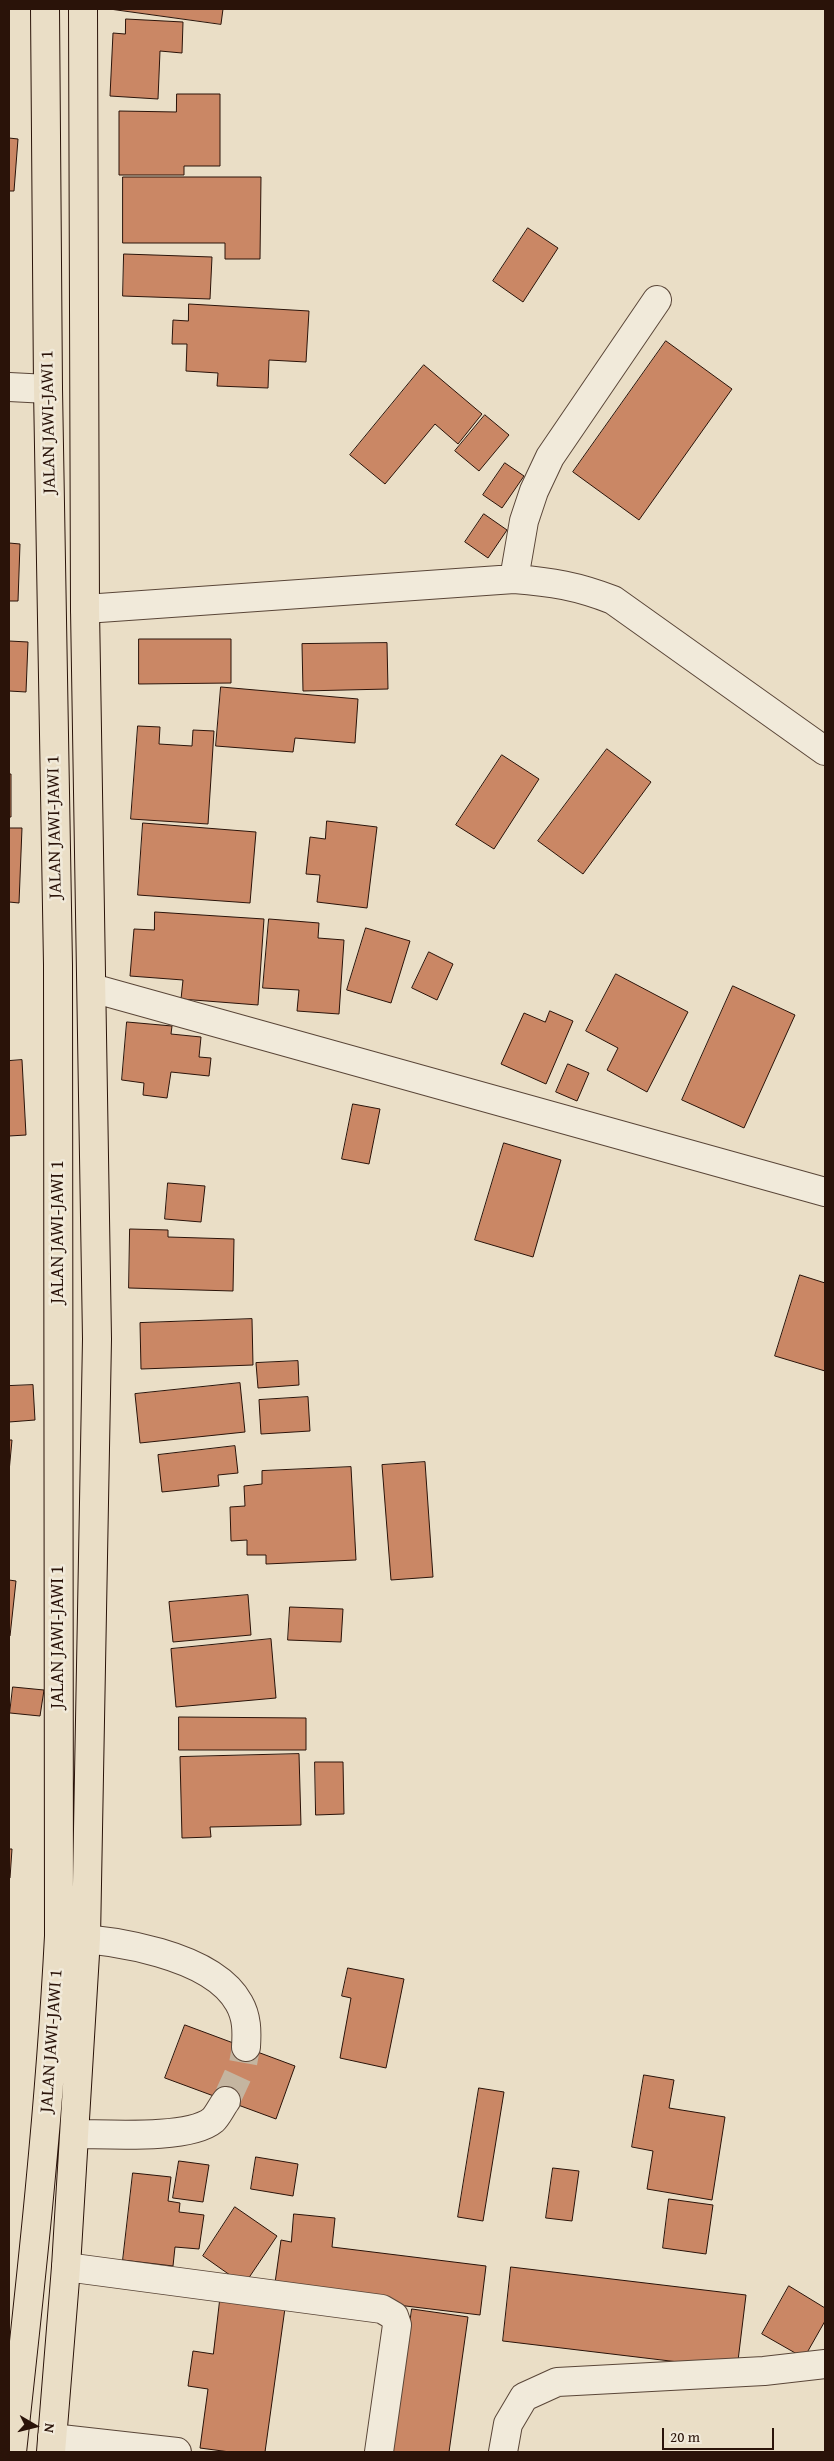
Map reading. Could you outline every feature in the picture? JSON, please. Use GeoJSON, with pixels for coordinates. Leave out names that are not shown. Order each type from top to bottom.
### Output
{"type":"FeatureCollection","features":[{"type":"Feature","properties":{"kind":"highway","name":"JALAN JAWI-JAWI 1"},"geometry":{"type":"LineString","coordinates":[[12,2452],[53,2057],[59,1936],[58,965],[48,389],[46,9]]}},
{"type":"Feature","properties":{"kind":"highway"},"geometry":{"type":"LineString","coordinates":[[51,2445],[66,2267],[86,1938],[97,1339],[85,609],[83,9]]}},
{"type":"Feature","properties":{"kind":"highway"},"geometry":{"type":"LineString","coordinates":[[48,230],[85,229]]}},
{"type":"Feature","properties":{"kind":"highway"},"geometry":{"type":"LineString","coordinates":[[58,1338],[97,1339]]}},
{"type":"Feature","properties":{"kind":"street"},"geometry":{"type":"LineString","coordinates":[[514,579],[524,521],[534,491],[550,457],[658,300]]}},
{"type":"Feature","properties":{"kind":"street"},"geometry":{"type":"LineString","coordinates":[[9,387],[48,389]]}},
{"type":"Feature","properties":{"kind":"street"},"geometry":{"type":"LineString","coordinates":[[85,609],[514,579],[548,581],[582,587],[613,600],[825,751]]}},
{"type":"Feature","properties":{"kind":"street"},"geometry":{"type":"LineString","coordinates":[[92,988],[825,1192]]}},
{"type":"Feature","properties":{"kind":"street"},"geometry":{"type":"LineString","coordinates":[[59,1936],[86,1938],[150,1951],[209,1972],[226,1986],[239,2003],[247,2023],[246,2047]]}},
{"type":"Feature","properties":{"kind":"street"},"geometry":{"type":"LineString","coordinates":[[74,2134],[169,2133],[195,2129],[212,2120],[226,2101]]}},
{"type":"Feature","properties":{"kind":"street"},"geometry":{"type":"LineString","coordinates":[[66,2267],[364,2308],[382,2308],[394,2316],[397,2325],[379,2452]]}},
{"type":"Feature","properties":{"kind":"street"},"geometry":{"type":"LineString","coordinates":[[503,2452],[508,2424],[524,2397],[557,2382],[764,2371],[825,2364]]}},
{"type":"Feature","properties":{"kind":"street"},"geometry":{"type":"LineString","coordinates":[[51,2445],[177,2452]]}},
{"type":"Feature","properties":{"kind":"building"},"geometry":{"type":"Polygon","coordinates":[[[110,9],[223,9],[221,24],[110,9]]]}},
{"type":"Feature","properties":{"kind":"building"},"geometry":{"type":"Polygon","coordinates":[[[126,19],[183,22],[182,53],[160,51],[158,99],[110,96],[113,33],[125,34],[126,19]]]}},
{"type":"Feature","properties":{"kind":"building"},"geometry":{"type":"Polygon","coordinates":[[[177,94],[220,94],[220,166],[184,166],[184,175],[119,175],[119,111],[176,112],[177,94]]]}},
{"type":"Feature","properties":{"kind":"building"},"geometry":{"type":"Polygon","coordinates":[[[9,138],[18,139],[14,191],[9,191],[9,138]]]}},
{"type":"Feature","properties":{"kind":"building"},"geometry":{"type":"Polygon","coordinates":[[[123,177],[261,177],[260,259],[225,259],[225,243],[123,243],[123,177]]]}},
{"type":"Feature","properties":{"kind":"building"},"geometry":{"type":"Polygon","coordinates":[[[528,228],[558,248],[523,302],[493,281],[528,228]]]}},
{"type":"Feature","properties":{"kind":"building"},"geometry":{"type":"Polygon","coordinates":[[[124,254],[212,257],[210,299],[123,296],[124,254]]]}},
{"type":"Feature","properties":{"kind":"building"},"geometry":{"type":"Polygon","coordinates":[[[189,304],[309,311],[306,362],[269,360],[268,388],[217,386],[218,373],[186,371],[187,344],[172,344],[173,320],[188,321],[189,304]]]}},
{"type":"Feature","properties":{"kind":"building"},"geometry":{"type":"Polygon","coordinates":[[[666,341],[732,389],[639,520],[573,472],[666,341]]]}},
{"type":"Feature","properties":{"kind":"building"},"geometry":{"type":"Polygon","coordinates":[[[424,365],[482,414],[458,444],[435,424],[385,484],[350,455],[424,365]]]}},
{"type":"Feature","properties":{"kind":"building"},"geometry":{"type":"Polygon","coordinates":[[[485,415],[509,435],[479,471],[455,451],[485,415]]]}},
{"type":"Feature","properties":{"kind":"building"},"geometry":{"type":"Polygon","coordinates":[[[505,463],[524,476],[502,508],[483,495],[505,463]]]}},
{"type":"Feature","properties":{"kind":"building"},"geometry":{"type":"Polygon","coordinates":[[[484,514],[507,530],[488,558],[465,542],[484,514]]]}},
{"type":"Feature","properties":{"kind":"building"},"geometry":{"type":"Polygon","coordinates":[[[9,543],[20,544],[18,601],[9,601],[9,543]]]}},
{"type":"Feature","properties":{"kind":"building"},"geometry":{"type":"Polygon","coordinates":[[[139,639],[231,639],[231,683],[139,684],[139,639]]]}},
{"type":"Feature","properties":{"kind":"building"},"geometry":{"type":"Polygon","coordinates":[[[9,641],[28,642],[26,692],[9,691],[9,641]]]}},
{"type":"Feature","properties":{"kind":"building"},"geometry":{"type":"Polygon","coordinates":[[[387,643],[388,689],[303,691],[302,644],[387,643]]]}},
{"type":"Feature","properties":{"kind":"building"},"geometry":{"type":"Polygon","coordinates":[[[221,687],[358,699],[355,743],[295,738],[293,752],[216,746],[221,687]]]}},
{"type":"Feature","properties":{"kind":"building"},"geometry":{"type":"Polygon","coordinates":[[[138,726],[160,727],[159,744],[192,746],[193,730],[214,731],[208,824],[131,819],[138,726]]]}},
{"type":"Feature","properties":{"kind":"building"},"geometry":{"type":"Polygon","coordinates":[[[607,749],[651,782],[583,874],[538,841],[607,749]]]}},
{"type":"Feature","properties":{"kind":"building"},"geometry":{"type":"Polygon","coordinates":[[[502,755],[539,779],[494,849],[456,825],[502,755]]]}},
{"type":"Feature","properties":{"kind":"building"},"geometry":{"type":"Polygon","coordinates":[[[9,774],[11,774],[11,817],[9,817],[9,774]]]}},
{"type":"Feature","properties":{"kind":"building"},"geometry":{"type":"Polygon","coordinates":[[[327,821],[377,827],[367,908],[317,902],[320,875],[306,874],[310,837],[325,839],[327,821]]]}},
{"type":"Feature","properties":{"kind":"building"},"geometry":{"type":"Polygon","coordinates":[[[143,823],[256,832],[250,903],[138,895],[143,823]]]}},
{"type":"Feature","properties":{"kind":"building"},"geometry":{"type":"Polygon","coordinates":[[[9,828],[22,828],[19,903],[9,902],[9,828]]]}},
{"type":"Feature","properties":{"kind":"building"},"geometry":{"type":"Polygon","coordinates":[[[155,912],[264,919],[258,1005],[181,999],[183,980],[130,976],[134,929],[154,930],[155,912]]]}},
{"type":"Feature","properties":{"kind":"building"},"geometry":{"type":"Polygon","coordinates":[[[269,919],[319,923],[318,938],[344,940],[339,1014],[297,1011],[299,990],[263,988],[269,919]]]}},
{"type":"Feature","properties":{"kind":"building"},"geometry":{"type":"Polygon","coordinates":[[[366,928],[410,941],[391,1003],[347,990],[366,928]]]}},
{"type":"Feature","properties":{"kind":"building"},"geometry":{"type":"Polygon","coordinates":[[[429,952],[453,964],[437,1000],[412,988],[429,952]]]}},
{"type":"Feature","properties":{"kind":"building"},"geometry":{"type":"Polygon","coordinates":[[[616,974],[688,1012],[647,1092],[607,1070],[618,1048],[586,1031],[616,974]]]}},
{"type":"Feature","properties":{"kind":"building"},"geometry":{"type":"Polygon","coordinates":[[[733,986],[795,1015],[744,1128],[682,1100],[733,986]]]}},
{"type":"Feature","properties":{"kind":"building"},"geometry":{"type":"Polygon","coordinates":[[[550,1011],[573,1021],[546,1084],[501,1064],[524,1013],[545,1022],[550,1011]]]}},
{"type":"Feature","properties":{"kind":"building"},"geometry":{"type":"Polygon","coordinates":[[[127,1022],[172,1026],[171,1034],[201,1037],[199,1057],[211,1058],[209,1076],[171,1072],[167,1098],[143,1095],[144,1083],[122,1080],[127,1022]]]}},
{"type":"Feature","properties":{"kind":"building"},"geometry":{"type":"Polygon","coordinates":[[[22,1060],[26,1135],[9,1136],[9,1061],[22,1060]]]}},
{"type":"Feature","properties":{"kind":"building"},"geometry":{"type":"Polygon","coordinates":[[[568,1064],[589,1073],[577,1101],[556,1092],[568,1064]]]}},
{"type":"Feature","properties":{"kind":"building"},"geometry":{"type":"Polygon","coordinates":[[[353,1104],[380,1109],[369,1164],[342,1159],[353,1104]]]}},
{"type":"Feature","properties":{"kind":"building"},"geometry":{"type":"Polygon","coordinates":[[[504,1143],[561,1160],[533,1257],[475,1240],[504,1143]]]}},
{"type":"Feature","properties":{"kind":"building"},"geometry":{"type":"Polygon","coordinates":[[[168,1183],[205,1186],[201,1222],[165,1219],[168,1183]]]}},
{"type":"Feature","properties":{"kind":"building"},"geometry":{"type":"Polygon","coordinates":[[[130,1229],[168,1230],[168,1237],[234,1239],[233,1291],[129,1288],[130,1229]]]}},
{"type":"Feature","properties":{"kind":"building"},"geometry":{"type":"Polygon","coordinates":[[[800,1275],[825,1283],[825,1371],[775,1356],[800,1275]]]}},
{"type":"Feature","properties":{"kind":"building"},"geometry":{"type":"Polygon","coordinates":[[[252,1319],[253,1365],[141,1369],[140,1323],[252,1319]]]}},
{"type":"Feature","properties":{"kind":"building"},"geometry":{"type":"Polygon","coordinates":[[[298,1361],[299,1385],[258,1388],[256,1363],[298,1361]]]}},
{"type":"Feature","properties":{"kind":"building"},"geometry":{"type":"Polygon","coordinates":[[[240,1383],[245,1432],[140,1443],[135,1394],[240,1383]]]}},
{"type":"Feature","properties":{"kind":"building"},"geometry":{"type":"Polygon","coordinates":[[[33,1385],[35,1420],[9,1422],[9,1386],[33,1385]]]}},
{"type":"Feature","properties":{"kind":"building"},"geometry":{"type":"Polygon","coordinates":[[[308,1397],[310,1431],[261,1434],[259,1400],[308,1397]]]}},
{"type":"Feature","properties":{"kind":"building"},"geometry":{"type":"Polygon","coordinates":[[[9,1440],[12,1440],[9,1472],[9,1440]]]}},
{"type":"Feature","properties":{"kind":"building"},"geometry":{"type":"Polygon","coordinates":[[[235,1446],[238,1473],[218,1475],[219,1486],[162,1492],[158,1455],[235,1446]]]}},
{"type":"Feature","properties":{"kind":"building"},"geometry":{"type":"Polygon","coordinates":[[[425,1462],[433,1577],[391,1580],[382,1465],[425,1462]]]}},
{"type":"Feature","properties":{"kind":"building"},"geometry":{"type":"Polygon","coordinates":[[[351,1467],[356,1560],[266,1564],[266,1555],[247,1555],[247,1540],[231,1541],[230,1507],[245,1506],[244,1486],[262,1484],[262,1471],[351,1467]]]}},
{"type":"Feature","properties":{"kind":"building"},"geometry":{"type":"Polygon","coordinates":[[[9,1580],[16,1581],[10,1636],[9,1635],[9,1580]]]}},
{"type":"Feature","properties":{"kind":"building"},"geometry":{"type":"Polygon","coordinates":[[[248,1595],[251,1635],[173,1642],[169,1602],[248,1595]]]}},
{"type":"Feature","properties":{"kind":"building"},"geometry":{"type":"Polygon","coordinates":[[[290,1607],[343,1609],[341,1642],[288,1640],[290,1607]]]}},
{"type":"Feature","properties":{"kind":"building"},"geometry":{"type":"Polygon","coordinates":[[[271,1639],[276,1698],[176,1707],[171,1649],[271,1639]]]}},
{"type":"Feature","properties":{"kind":"building"},"geometry":{"type":"Polygon","coordinates":[[[13,1687],[44,1690],[40,1716],[10,1713],[13,1687]]]}},
{"type":"Feature","properties":{"kind":"building"},"geometry":{"type":"Polygon","coordinates":[[[179,1717],[306,1718],[306,1750],[179,1750],[179,1717]]]}},
{"type":"Feature","properties":{"kind":"building"},"geometry":{"type":"Polygon","coordinates":[[[299,1754],[301,1825],[210,1827],[211,1837],[182,1838],[180,1757],[299,1754]]]}},
{"type":"Feature","properties":{"kind":"building"},"geometry":{"type":"Polygon","coordinates":[[[315,1762],[343,1762],[344,1814],[316,1815],[315,1762]]]}},
{"type":"Feature","properties":{"kind":"building"},"geometry":{"type":"Polygon","coordinates":[[[9,1849],[12,1849],[10,1878],[9,1878],[9,1849]]]}},
{"type":"Feature","properties":{"kind":"building"},"geometry":{"type":"Polygon","coordinates":[[[348,1968],[404,1979],[386,2068],[340,2058],[351,1998],[342,1996],[348,1968]]]}},
{"type":"Feature","properties":{"kind":"building"},"geometry":{"type":"Polygon","coordinates":[[[185,2025],[295,2066],[276,2119],[165,2078],[185,2025]]]}},
{"type":"Feature","properties":{"kind":"building"},"geometry":{"type":"Polygon","coordinates":[[[644,2075],[674,2080],[669,2108],[725,2117],[712,2200],[647,2189],[653,2151],[632,2147],[644,2075]]]}},
{"type":"Feature","properties":{"kind":"building"},"geometry":{"type":"Polygon","coordinates":[[[479,2088],[504,2092],[483,2221],[458,2217],[479,2088]]]}},
{"type":"Feature","properties":{"kind":"building"},"geometry":{"type":"Polygon","coordinates":[[[256,2157],[298,2164],[293,2196],[251,2189],[256,2157]]]}},
{"type":"Feature","properties":{"kind":"building"},"geometry":{"type":"Polygon","coordinates":[[[179,2161],[209,2165],[203,2202],[173,2198],[179,2161]]]}},
{"type":"Feature","properties":{"kind":"building"},"geometry":{"type":"Polygon","coordinates":[[[553,2168],[579,2171],[572,2221],[546,2218],[553,2168]]]}},
{"type":"Feature","properties":{"kind":"building"},"geometry":{"type":"Polygon","coordinates":[[[133,2173],[171,2177],[168,2201],[180,2203],[179,2212],[204,2215],[199,2249],[175,2247],[173,2266],[123,2260],[133,2173]]]}},
{"type":"Feature","properties":{"kind":"building"},"geometry":{"type":"Polygon","coordinates":[[[669,2199],[713,2205],[706,2254],[663,2248],[669,2199]]]}},
{"type":"Feature","properties":{"kind":"building"},"geometry":{"type":"Polygon","coordinates":[[[235,2207],[277,2236],[244,2285],[203,2256],[235,2207]]]}},
{"type":"Feature","properties":{"kind":"building"},"geometry":{"type":"Polygon","coordinates":[[[294,2214],[335,2218],[332,2247],[486,2266],[480,2315],[274,2290],[281,2240],[291,2242],[294,2214]]]}},
{"type":"Feature","properties":{"kind":"building"},"geometry":{"type":"Polygon","coordinates":[[[511,2267],[746,2295],[737,2369],[503,2341],[511,2267]]]}},
{"type":"Feature","properties":{"kind":"building"},"geometry":{"type":"Polygon","coordinates":[[[789,2286],[825,2308],[825,2321],[804,2358],[762,2334],[789,2286]]]}},
{"type":"Feature","properties":{"kind":"building"},"geometry":{"type":"Polygon","coordinates":[[[221,2292],[286,2301],[265,2452],[230,2452],[200,2448],[208,2389],[188,2386],[193,2351],[213,2354],[221,2292]]]}},
{"type":"Feature","properties":{"kind":"building"},"geometry":{"type":"Polygon","coordinates":[[[412,2309],[468,2317],[449,2452],[392,2452],[412,2309]]]}},
{"type":"Feature","properties":{"kind":"tunnel"},"geometry":{"type":"LineString","coordinates":[[226,2101],[243,2064],[246,2047]]}}]}
